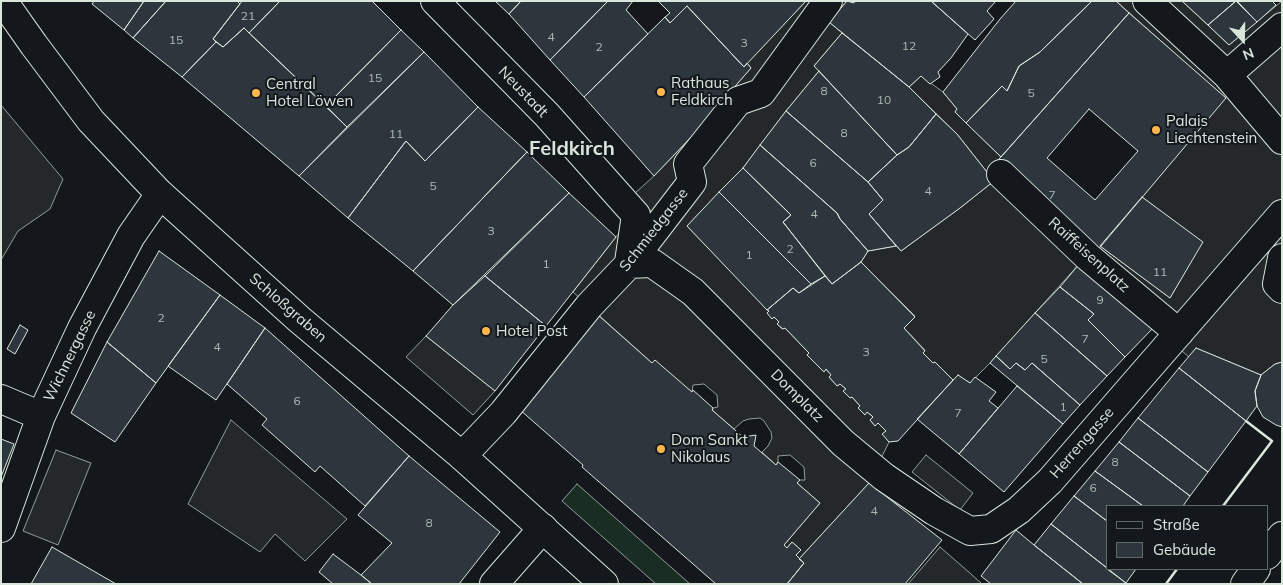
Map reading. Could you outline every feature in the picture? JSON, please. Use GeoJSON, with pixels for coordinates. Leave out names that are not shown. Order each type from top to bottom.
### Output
{"type":"FeatureCollection","features":[{"type":"Feature","properties":{"kind":"street","name":"Schloßgraben"},"geometry":{"type":"LineString","coordinates":[[4,1],[34,45],[91,120],[160,194],[300,320],[462,456],[604,584]]}},
{"type":"Feature","properties":{"kind":"street","name":"Neustadt"},"geometry":{"type":"LineString","coordinates":[[435,1],[547,115],[636,215],[629,264]]}},
{"type":"Feature","properties":{"kind":"street","name":"Schmiedgasse"},"geometry":{"type":"LineString","coordinates":[[462,456],[503,413],[588,306],[629,264],[692,182],[688,164],[738,101],[761,93],[828,1]]}},
{"type":"Feature","properties":{"kind":"street"},"geometry":{"type":"LineString","coordinates":[[1147,1],[1227,75],[1282,140]]}},
{"type":"Feature","properties":{"kind":"street"},"geometry":{"type":"LineString","coordinates":[[1227,75],[1282,27]]}},
{"type":"Feature","properties":{"kind":"street","name":"Raiffeisenplatz"},"geometry":{"type":"LineString","coordinates":[[1001,174],[1088,257],[1179,333]]}},
{"type":"Feature","properties":{"kind":"street","name":"Wichnergasse"},"geometry":{"type":"LineString","coordinates":[[1,528],[41,416],[82,328],[132,236],[160,194]]}},
{"type":"Feature","properties":{"kind":"street","name":"Herrengasse"},"geometry":{"type":"LineString","coordinates":[[970,531],[991,530],[1020,510],[1050,481],[1282,214]]}},
{"type":"Feature","properties":{"kind":"street"},"geometry":{"type":"LineString","coordinates":[[1282,258],[1276,284],[1282,289]]}},
{"type":"Feature","properties":{"kind":"street","name":"Domplatz"},"geometry":{"type":"LineString","coordinates":[[629,264],[652,263],[692,292],[844,442],[884,477],[934,511],[970,531]]}},
{"type":"Feature","properties":{"kind":"street"},"geometry":{"type":"LineString","coordinates":[[1,399],[41,416]]}},
{"type":"Feature","properties":{"kind":"street"},"geometry":{"type":"LineString","coordinates":[[494,584],[543,528]]}},
{"type":"Feature","properties":{"kind":"street"},"geometry":{"type":"LineString","coordinates":[[1268,554],[1282,536]]}},
{"type":"Feature","properties":{"kind":"street"},"geometry":{"type":"LineString","coordinates":[[1245,584],[1255,570]]}},
{"type":"Feature","properties":{"kind":"green space"},"geometry":{"type":"Polygon","coordinates":[[[577,484],[690,584],[656,584],[562,501],[577,484]]]}},
{"type":"Feature","properties":{"kind":"shaded area"},"geometry":{"type":"Polygon","coordinates":[[[806,1],[847,1],[829,22],[842,33],[814,66],[819,71],[743,168],[687,226],[769,311],[767,313],[779,322],[777,324],[782,329],[785,328],[809,353],[808,356],[823,371],[826,369],[831,375],[829,377],[837,386],[840,384],[846,389],[844,392],[850,398],[852,397],[860,406],[858,408],[864,414],[867,412],[873,417],[870,420],[875,426],[878,423],[886,431],[883,434],[889,442],[869,483],[799,559],[796,555],[800,549],[792,542],[787,548],[784,545],[820,503],[797,483],[800,480],[805,480],[804,467],[790,455],[778,456],[776,465],[762,452],[772,438],[771,432],[764,421],[760,418],[749,419],[743,421],[734,429],[712,410],[718,407],[717,395],[704,384],[693,385],[692,392],[652,363],[573,292],[635,215],[625,202],[654,176],[733,94],[731,91],[751,68],[747,63],[806,1]]]}},
{"type":"Feature","properties":{"kind":"shaded area"},"geometry":{"type":"Polygon","coordinates":[[[1116,1],[1182,1],[1229,45],[1282,1],[1282,362],[1275,364],[1261,375],[1196,348],[1189,357],[1080,263],[970,383],[958,375],[953,380],[923,353],[925,350],[904,328],[915,316],[861,262],[868,251],[896,246],[901,251],[994,181],[957,134],[909,87],[921,76],[943,92],[957,109],[955,112],[1001,157],[1100,246],[1170,298],[1202,242],[1142,197],[1225,98],[1116,1]]]}},
{"type":"Feature","properties":{"kind":"shaded area"},"geometry":{"type":"Polygon","coordinates":[[[1,105],[63,179],[50,209],[18,231],[1,260],[1,105]]]}},
{"type":"Feature","properties":{"kind":"shaded area"},"geometry":{"type":"Polygon","coordinates":[[[426,336],[495,391],[473,415],[406,357],[426,336]]]}},
{"type":"Feature","properties":{"kind":"shaded area"},"geometry":{"type":"Polygon","coordinates":[[[231,420],[347,519],[305,561],[275,534],[260,552],[188,504],[231,420]]]}},
{"type":"Feature","properties":{"kind":"shaded area"},"geometry":{"type":"Polygon","coordinates":[[[56,450],[91,463],[58,545],[23,531],[56,450]]]}},
{"type":"Feature","properties":{"kind":"shaded area"},"geometry":{"type":"Polygon","coordinates":[[[926,455],[973,493],[960,510],[912,472],[926,455]]]}},
{"type":"Feature","properties":{"kind":"shaded area"},"geometry":{"type":"Polygon","coordinates":[[[940,547],[971,574],[982,584],[908,584],[940,547]]]}},
{"type":"Feature","properties":{"kind":"building"},"geometry":{"type":"Polygon","coordinates":[[[94,1],[144,1],[124,30],[92,4],[94,1]]]}},
{"type":"Feature","properties":{"kind":"building"},"geometry":{"type":"Polygon","coordinates":[[[144,1],[166,1],[133,38],[124,30],[144,1]]]}},
{"type":"Feature","properties":{"kind":"building"},"geometry":{"type":"Polygon","coordinates":[[[166,1],[237,1],[240,4],[213,39],[216,42],[182,77],[133,38],[166,1]]]}},
{"type":"Feature","properties":{"kind":"building"},"geometry":{"type":"Polygon","coordinates":[[[242,1],[280,1],[249,33],[244,28],[223,47],[213,39],[242,1]]]}},
{"type":"Feature","properties":{"kind":"building"},"geometry":{"type":"Polygon","coordinates":[[[280,1],[372,1],[401,30],[326,106],[249,33],[280,1]]]}},
{"type":"Feature","properties":{"kind":"building"},"geometry":{"type":"Polygon","coordinates":[[[495,1],[521,1],[509,14],[495,1]]]}},
{"type":"Feature","properties":{"kind":"building"},"geometry":{"type":"Polygon","coordinates":[[[521,1],[608,1],[550,60],[509,14],[521,1]]]}},
{"type":"Feature","properties":{"kind":"building"},"geometry":{"type":"Polygon","coordinates":[[[608,1],[633,1],[626,10],[648,34],[584,97],[550,60],[608,1]]]}},
{"type":"Feature","properties":{"kind":"building"},"geometry":{"type":"Polygon","coordinates":[[[658,1],[806,1],[744,67],[687,6],[670,23],[665,17],[670,13],[658,1]]]}},
{"type":"Feature","properties":{"kind":"building"},"geometry":{"type":"Polygon","coordinates":[[[847,1],[854,3],[855,1],[931,1],[968,34],[951,58],[938,72],[940,77],[930,84],[921,76],[909,87],[829,22],[847,1]]]}},
{"type":"Feature","properties":{"kind":"building"},"geometry":{"type":"Polygon","coordinates":[[[931,1],[996,1],[987,11],[994,19],[975,40],[931,1]]]}},
{"type":"Feature","properties":{"kind":"building"},"geometry":{"type":"Polygon","coordinates":[[[1016,1],[1092,1],[1040,52],[1019,66],[1007,91],[1002,86],[966,123],[955,112],[957,109],[943,92],[1016,1]]]}},
{"type":"Feature","properties":{"kind":"building"},"geometry":{"type":"Polygon","coordinates":[[[1092,1],[1116,1],[1129,13],[1001,157],[966,123],[1002,86],[1007,91],[1019,66],[1040,52],[1092,1]]]}},
{"type":"Feature","properties":{"kind":"building"},"geometry":{"type":"Polygon","coordinates":[[[1182,1],[1236,1],[1208,25],[1182,1]]]}},
{"type":"Feature","properties":{"kind":"building"},"geometry":{"type":"Polygon","coordinates":[[[1236,1],[1257,22],[1229,45],[1208,25],[1236,1]]]}},
{"type":"Feature","properties":{"kind":"building"},"geometry":{"type":"Polygon","coordinates":[[[1237,1],[1272,1],[1276,5],[1257,22],[1237,1]]]}},
{"type":"Feature","properties":{"kind":"building","name":"Rathaus Feldkirch"},"geometry":{"type":"Polygon","coordinates":[[[687,6],[744,67],[747,63],[751,68],[731,91],[733,93],[654,176],[584,97],[665,17],[670,23],[687,6]]]}},
{"type":"Feature","properties":{"kind":"building","name":"Palais Liechtenstein"},"geometry":{"type":"Polygon","coordinates":[[[1129,13],[1226,98],[1096,252],[999,159],[1129,13]],[[1089,109],[1047,158],[1095,200],[1138,151],[1089,109]]]}},
{"type":"Feature","properties":{"kind":"building","name":"Central Hotel Löwen"},"geometry":{"type":"Polygon","coordinates":[[[244,28],[347,127],[299,176],[182,77],[216,42],[223,47],[244,28]]]}},
{"type":"Feature","properties":{"kind":"building"},"geometry":{"type":"Polygon","coordinates":[[[401,30],[424,52],[347,127],[326,106],[401,30]]]}},
{"type":"Feature","properties":{"kind":"building"},"geometry":{"type":"Polygon","coordinates":[[[842,33],[909,87],[936,114],[909,147],[897,155],[814,66],[842,33]]]}},
{"type":"Feature","properties":{"kind":"building"},"geometry":{"type":"Polygon","coordinates":[[[424,52],[478,107],[425,161],[406,141],[348,218],[299,176],[424,52]]]}},
{"type":"Feature","properties":{"kind":"building"},"geometry":{"type":"Polygon","coordinates":[[[819,71],[897,155],[868,182],[786,111],[819,71]]]}},
{"type":"Feature","properties":{"kind":"building"},"geometry":{"type":"Polygon","coordinates":[[[478,107],[527,152],[413,271],[348,218],[406,141],[425,161],[478,107]]]}},
{"type":"Feature","properties":{"kind":"building"},"geometry":{"type":"Polygon","coordinates":[[[786,111],[868,182],[883,200],[869,214],[896,246],[868,251],[837,213],[760,145],[786,111]]]}},
{"type":"Feature","properties":{"kind":"building"},"geometry":{"type":"Polygon","coordinates":[[[936,114],[957,134],[994,181],[901,251],[869,214],[883,200],[868,182],[897,155],[909,147],[936,114]]]}},
{"type":"Feature","properties":{"kind":"building"},"geometry":{"type":"Polygon","coordinates":[[[760,145],[837,213],[868,251],[861,262],[832,284],[783,222],[791,215],[743,168],[760,145]]]}},
{"type":"Feature","properties":{"kind":"building"},"geometry":{"type":"Polygon","coordinates":[[[527,152],[569,193],[453,305],[413,271],[527,152]]]}},
{"type":"Feature","properties":{"kind":"building"},"geometry":{"type":"Polygon","coordinates":[[[743,168],[791,215],[783,222],[825,276],[811,284],[719,192],[743,168]]]}},
{"type":"Feature","properties":{"kind":"building"},"geometry":{"type":"Polygon","coordinates":[[[719,192],[811,284],[799,293],[793,288],[767,310],[687,226],[719,192]]]}},
{"type":"Feature","properties":{"kind":"building"},"geometry":{"type":"Polygon","coordinates":[[[569,193],[616,237],[546,326],[485,276],[569,193]]]}},
{"type":"Feature","properties":{"kind":"building"},"geometry":{"type":"Polygon","coordinates":[[[1142,197],[1203,242],[1170,298],[1100,246],[1142,197]]]}},
{"type":"Feature","properties":{"kind":"building"},"geometry":{"type":"Polygon","coordinates":[[[159,251],[220,295],[156,383],[107,342],[159,251]]]}},
{"type":"Feature","properties":{"kind":"building"},"geometry":{"type":"Polygon","coordinates":[[[861,262],[915,317],[904,328],[925,351],[923,353],[953,380],[898,441],[889,442],[882,434],[886,431],[878,423],[875,426],[870,420],[873,417],[867,412],[865,415],[858,408],[860,406],[852,397],[850,398],[843,391],[846,389],[840,384],[837,386],[829,377],[831,375],[826,369],[824,372],[785,328],[783,329],[777,324],[779,322],[774,317],[772,319],[767,313],[769,311],[767,310],[793,288],[799,293],[825,276],[832,284],[861,262]]]}},
{"type":"Feature","properties":{"kind":"building"},"geometry":{"type":"Polygon","coordinates":[[[1080,263],[1155,326],[1125,357],[1088,320],[1094,314],[1060,287],[1080,263]]]}},
{"type":"Feature","properties":{"kind":"building","name":"Hotel Post"},"geometry":{"type":"Polygon","coordinates":[[[485,276],[546,326],[495,391],[426,336],[453,305],[485,276]]]}},
{"type":"Feature","properties":{"kind":"building"},"geometry":{"type":"Polygon","coordinates":[[[1060,287],[1094,314],[1088,320],[1125,357],[1107,376],[1035,313],[1060,287]]]}},
{"type":"Feature","properties":{"kind":"building"},"geometry":{"type":"Polygon","coordinates":[[[220,295],[265,328],[216,400],[168,366],[220,295]]]}},
{"type":"Feature","properties":{"kind":"building"},"geometry":{"type":"Polygon","coordinates":[[[1035,313],[1107,376],[1080,405],[1032,363],[1025,370],[1016,363],[1010,369],[996,356],[1035,313]]]}},
{"type":"Feature","properties":{"kind":"building","name":"Dom Sankt Nikolaus"},"geometry":{"type":"Polygon","coordinates":[[[598,315],[652,363],[655,360],[692,392],[693,390],[713,408],[712,410],[743,437],[756,435],[754,446],[776,465],[778,462],[800,480],[797,483],[820,503],[784,545],[787,548],[792,542],[801,550],[796,555],[804,563],[787,584],[716,584],[582,467],[583,465],[519,409],[598,315]]]}},
{"type":"Feature","properties":{"kind":"building"},"geometry":{"type":"Polygon","coordinates":[[[20,325],[28,330],[15,354],[7,349],[20,325]]]}},
{"type":"Feature","properties":{"kind":"building"},"geometry":{"type":"Polygon","coordinates":[[[265,328],[409,456],[365,506],[320,466],[315,472],[262,425],[267,419],[227,384],[265,328]]]}},
{"type":"Feature","properties":{"kind":"building"},"geometry":{"type":"Polygon","coordinates":[[[107,342],[156,383],[115,442],[71,413],[107,342]]]}},
{"type":"Feature","properties":{"kind":"building"},"geometry":{"type":"Polygon","coordinates":[[[1196,348],[1261,375],[1255,391],[1257,406],[1246,421],[1179,368],[1196,348]]]}},
{"type":"Feature","properties":{"kind":"building"},"geometry":{"type":"Polygon","coordinates":[[[996,356],[1010,369],[1016,363],[1025,370],[1032,363],[1080,405],[1063,424],[990,363],[996,356]]]}},
{"type":"Feature","properties":{"kind":"building"},"geometry":{"type":"Polygon","coordinates":[[[1282,362],[1282,427],[1263,417],[1257,406],[1255,391],[1261,375],[1275,364],[1282,362]]]}},
{"type":"Feature","properties":{"kind":"building"},"geometry":{"type":"Polygon","coordinates":[[[1179,368],[1246,421],[1208,472],[1138,418],[1179,368]]]}},
{"type":"Feature","properties":{"kind":"building"},"geometry":{"type":"Polygon","coordinates":[[[958,375],[970,383],[975,377],[996,392],[989,401],[998,408],[959,454],[917,419],[958,375]]]}},
{"type":"Feature","properties":{"kind":"building"},"geometry":{"type":"Polygon","coordinates":[[[1017,386],[1063,424],[1004,492],[959,454],[1017,386]]]}},
{"type":"Feature","properties":{"kind":"building"},"geometry":{"type":"Polygon","coordinates":[[[1138,418],[1208,472],[1190,496],[1119,442],[1138,418]]]}},
{"type":"Feature","properties":{"kind":"building"},"geometry":{"type":"Polygon","coordinates":[[[1,439],[14,444],[1,477],[1,439]]]}},
{"type":"Feature","properties":{"kind":"building"},"geometry":{"type":"Polygon","coordinates":[[[1119,442],[1190,496],[1184,505],[1142,505],[1095,471],[1119,442]]]}},
{"type":"Feature","properties":{"kind":"building"},"geometry":{"type":"Polygon","coordinates":[[[409,456],[500,532],[459,584],[372,584],[361,575],[392,543],[358,515],[409,456]]]}},
{"type":"Feature","properties":{"kind":"building"},"geometry":{"type":"Polygon","coordinates":[[[1095,471],[1142,505],[1106,505],[1106,520],[1074,496],[1095,471]]]}},
{"type":"Feature","properties":{"kind":"building"},"geometry":{"type":"Polygon","coordinates":[[[869,483],[942,540],[905,584],[787,584],[804,563],[799,559],[869,483]]]}},
{"type":"Feature","properties":{"kind":"building"},"geometry":{"type":"Polygon","coordinates":[[[1074,496],[1106,520],[1106,567],[1051,524],[1074,496]]]}},
{"type":"Feature","properties":{"kind":"building"},"geometry":{"type":"Polygon","coordinates":[[[1051,524],[1106,567],[1106,570],[1109,570],[1126,583],[1083,584],[1034,545],[1051,524]]]}},
{"type":"Feature","properties":{"kind":"building"},"geometry":{"type":"Polygon","coordinates":[[[1016,530],[1083,584],[991,584],[981,576],[1016,530]]]}},
{"type":"Feature","properties":{"kind":"building"},"geometry":{"type":"Polygon","coordinates":[[[52,547],[116,584],[31,584],[52,547]]]}},
{"type":"Feature","properties":{"kind":"building"},"geometry":{"type":"Polygon","coordinates":[[[333,554],[372,584],[333,584],[319,572],[333,554]]]}},
{"type":"Feature","properties":{"kind":"building"},"geometry":{"type":"Polygon","coordinates":[[[1108,570],[1135,570],[1126,583],[1108,570]]]}},
{"type":"Feature","properties":{"kind":"wall"},"geometry":{"type":"LineString","coordinates":[[1224,505],[1272,441],[1246,421]]}},
{"type":"Feature","properties":{"kind":"wall"},"geometry":{"type":"LineString","coordinates":[[1166,584],[1176,570]]}},
{"type":"Feature","properties":{"kind":"place","name":"Rathaus Feldkirch"},"geometry":{"type":"Point","coordinates":[661,92]}},
{"type":"Feature","properties":{"kind":"place","name":"Central Hotel Löwen"},"geometry":{"type":"Point","coordinates":[256,93]}},
{"type":"Feature","properties":{"kind":"place","name":"Palais Liechtenstein"},"geometry":{"type":"Point","coordinates":[1156,130]}},
{"type":"Feature","properties":{"kind":"place","name":"Hotel Post"},"geometry":{"type":"Point","coordinates":[486,331]}},
{"type":"Feature","properties":{"kind":"place","name":"Dom Sankt Nikolaus"},"geometry":{"type":"Point","coordinates":[661,449]}},
{"type":"Feature","properties":{"kind":"district","name":"Feldkirch"},"geometry":{"type":"Point","coordinates":[572,149]}}]}
